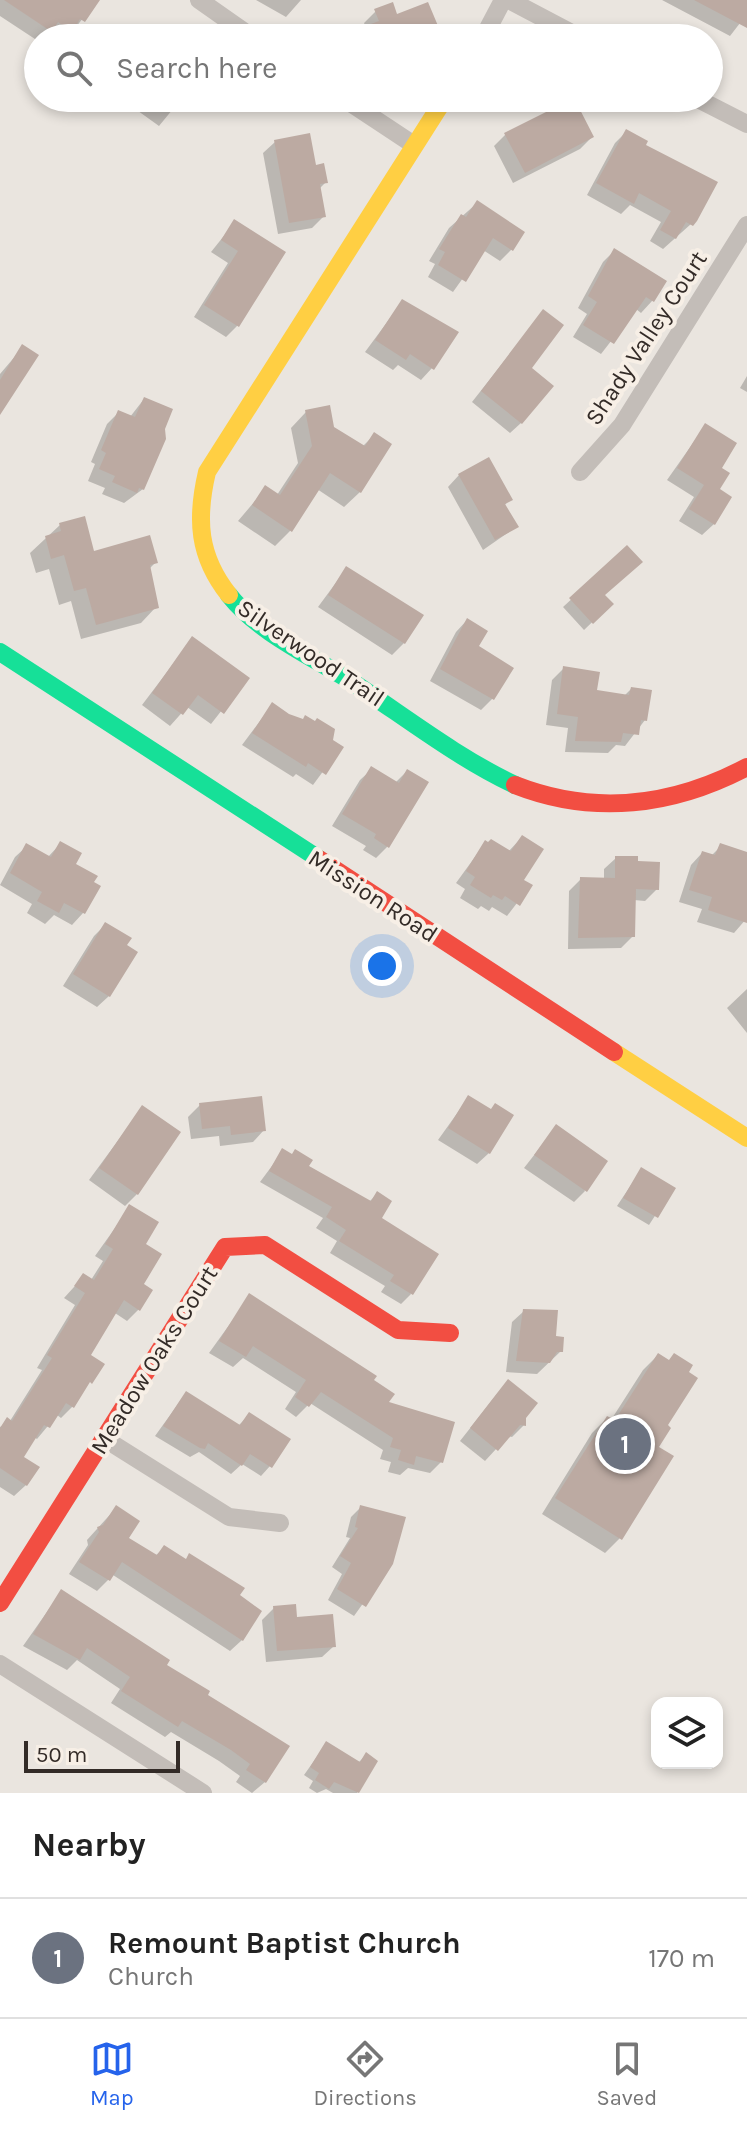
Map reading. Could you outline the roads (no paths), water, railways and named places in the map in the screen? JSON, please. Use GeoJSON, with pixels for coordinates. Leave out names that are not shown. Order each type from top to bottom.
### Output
{"type":"FeatureCollection","features":[{"type":"Feature","properties":{"kind":"street"},"geometry":{"type":"LineString","coordinates":[[199,0],[233,24]]}},
{"type":"Feature","properties":{"kind":"street"},"geometry":{"type":"LineString","coordinates":[[490,24],[503,0]]}},
{"type":"Feature","properties":{"kind":"street"},"geometry":{"type":"LineString","coordinates":[[509,0],[554,24]]}},
{"type":"Feature","properties":{"kind":"street"},"geometry":{"type":"LineString","coordinates":[[364,112],[414,145]]}},
{"type":"Feature","properties":{"kind":"street","name":"Silverwood Trail"},"geometry":{"type":"LineString","coordinates":[[436,112],[207,472],[199,505],[199,534],[217,582],[240,609],[275,633],[480,767],[534,792],[598,803],[660,801],[711,786],[747,767]]}},
{"type":"Feature","properties":{"kind":"street"},"geometry":{"type":"LineString","coordinates":[[723,112],[747,124]]}},
{"type":"Feature","properties":{"kind":"street","name":"Shady Valley Court"},"geometry":{"type":"LineString","coordinates":[[580,472],[622,425],[747,225]]}},
{"type":"Feature","properties":{"kind":"street","name":"Mission Road"},"geometry":{"type":"LineString","coordinates":[[0,652],[747,1138]]}},
{"type":"Feature","properties":{"kind":"street","name":"Meadow Oaks Court"},"geometry":{"type":"LineString","coordinates":[[0,1603],[225,1247],[232,1244],[265,1245],[405,1333],[450,1333]]}},
{"type":"Feature","properties":{"kind":"street"},"geometry":{"type":"LineString","coordinates":[[105,1439],[229,1517],[280,1523]]}},
{"type":"Feature","properties":{"kind":"street"},"geometry":{"type":"LineString","coordinates":[[0,1664],[203,1793]]}},
{"type":"Feature","properties":{"kind":"place","name":"Remount Baptist Church"},"geometry":{"type":"Point","coordinates":[625,1444]}}]}
